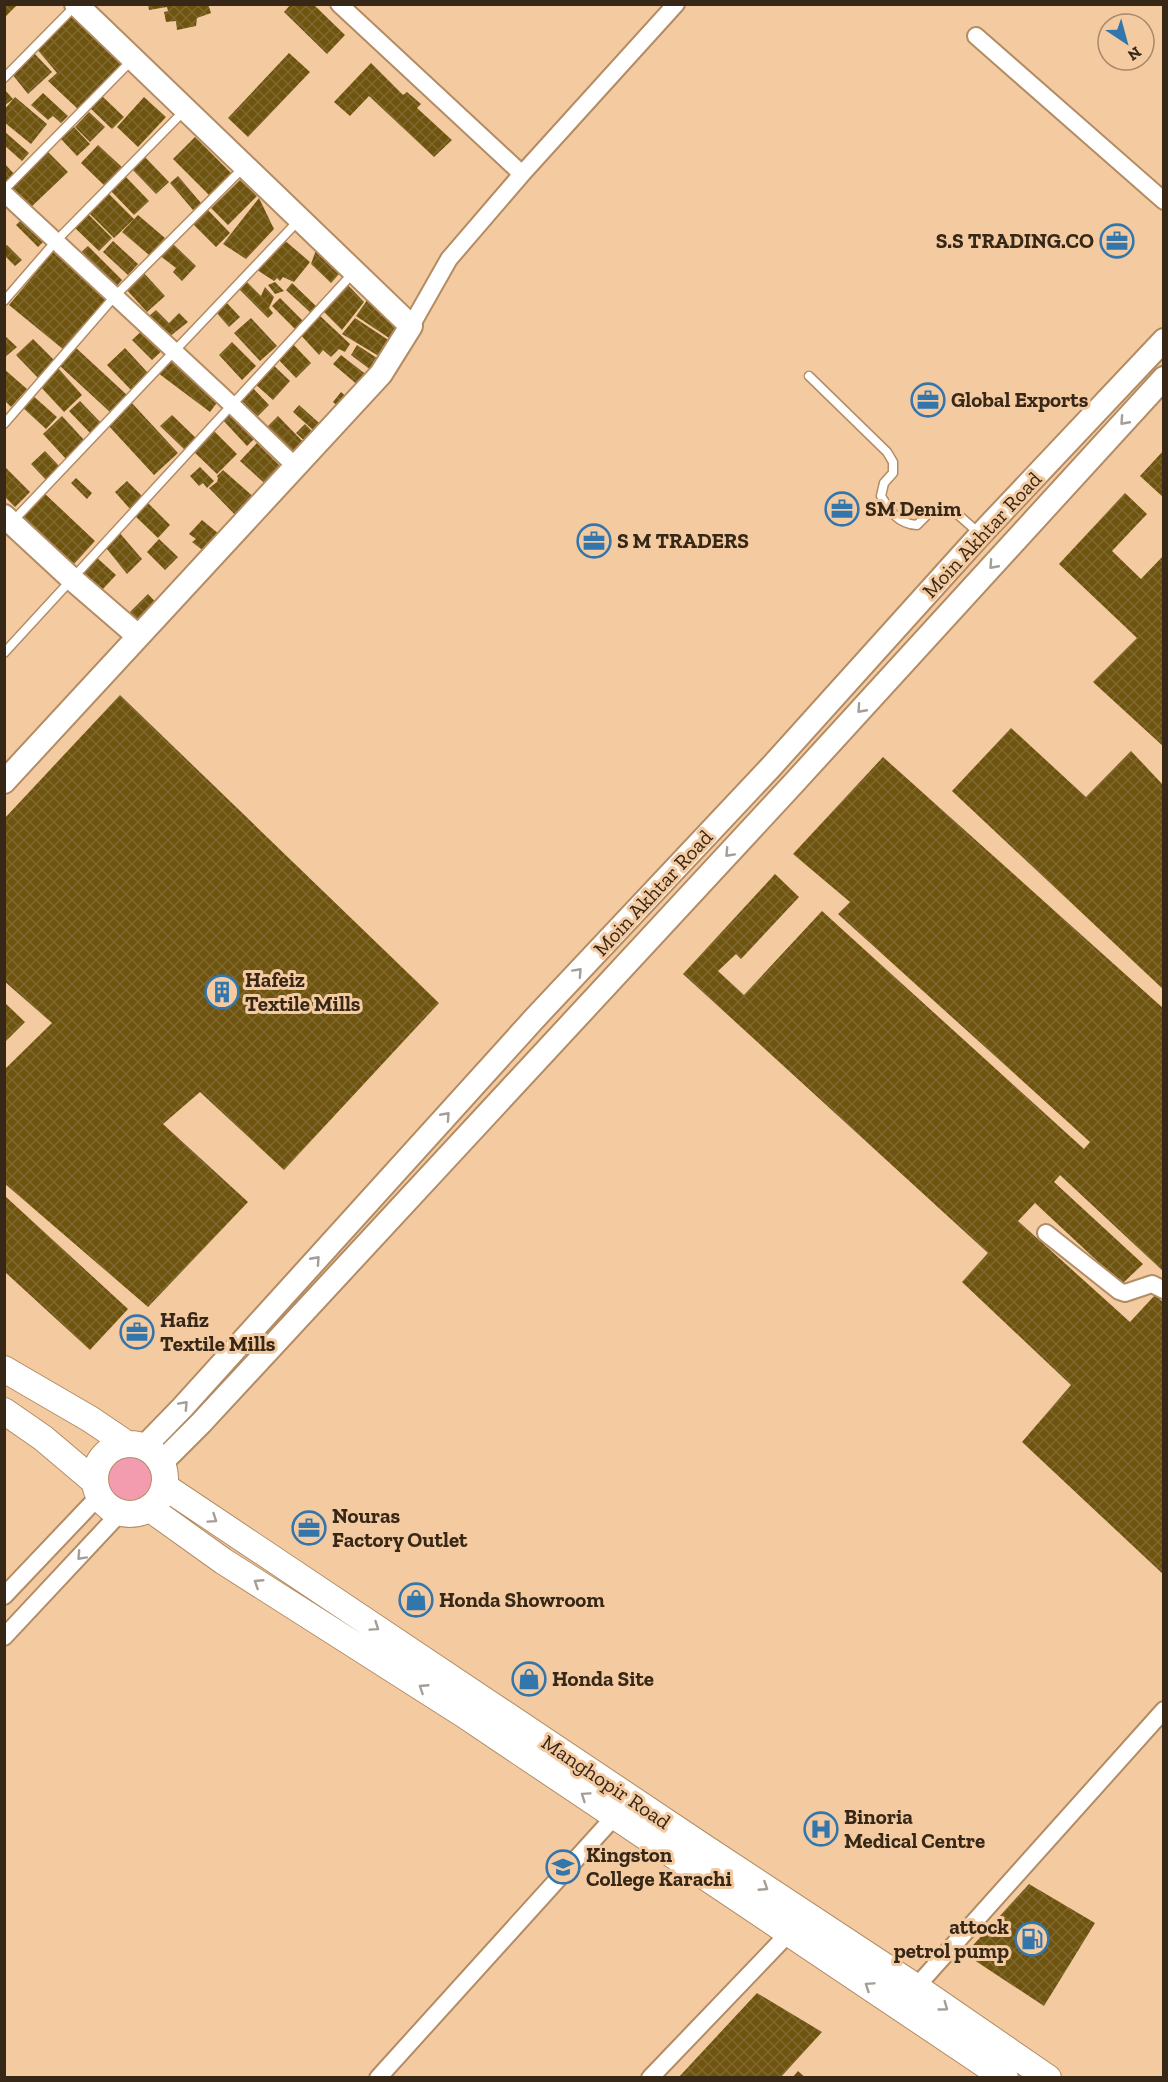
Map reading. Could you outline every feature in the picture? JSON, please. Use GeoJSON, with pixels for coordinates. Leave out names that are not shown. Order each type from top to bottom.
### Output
{"type":"FeatureCollection","features":[{"type":"Feature","properties":{"kind":"main road"},"geometry":{"type":"LineString","coordinates":[[4,782],[381,374],[411,326],[76,4]]}},
{"type":"Feature","properties":{"kind":"main road","name":"Moin Akhtar Road"},"geometry":{"type":"LineString","coordinates":[[149,1460],[190,1399],[534,1019],[770,768],[980,535],[1164,340]]}},
{"type":"Feature","properties":{"kind":"main road","name":"Moin Akhtar Road"},"geometry":{"type":"LineString","coordinates":[[149,1460],[201,1423],[1164,378]]}},
{"type":"Feature","properties":{"kind":"main road"},"geometry":{"type":"LineString","coordinates":[[7,523],[138,636]]}},
{"type":"Feature","properties":{"kind":"main road"},"geometry":{"type":"LineString","coordinates":[[534,1019],[556,1040]]}},
{"type":"Feature","properties":{"kind":"main road","name":"Manghopir Road"},"geometry":{"type":"LineString","coordinates":[[4,1369],[68,1406],[149,1460],[672,1826],[916,1987],[1048,2078]]}},
{"type":"Feature","properties":{"kind":"main road"},"geometry":{"type":"LineString","coordinates":[[43,1438],[56,1438],[67,1431],[72,1419],[68,1406]]}},
{"type":"Feature","properties":{"kind":"main road"},"geometry":{"type":"LineString","coordinates":[[4,1411],[43,1438],[97,1489],[108,1507],[120,1513],[132,1514],[149,1508],[159,1499],[149,1460],[110,1450],[103,1456],[95,1473],[97,1489]]}},
{"type":"Feature","properties":{"kind":"main road"},"geometry":{"type":"LineString","coordinates":[[149,1508],[224,1561],[463,1714],[789,1933],[993,2074]]}},
{"type":"Feature","properties":{"kind":"street"},"geometry":{"type":"LineString","coordinates":[[339,4],[522,174]]}},
{"type":"Feature","properties":{"kind":"street"},"geometry":{"type":"LineString","coordinates":[[411,326],[448,259],[676,4]]}},
{"type":"Feature","properties":{"kind":"street"},"geometry":{"type":"LineString","coordinates":[[976,36],[1164,201]]}},
{"type":"Feature","properties":{"kind":"street"},"geometry":{"type":"LineString","coordinates":[[4,192],[295,466]]}},
{"type":"Feature","properties":{"kind":"street"},"geometry":{"type":"LineString","coordinates":[[1046,1233],[1119,1291],[1125,1293],[1152,1284],[1164,1290]]}},
{"type":"Feature","properties":{"kind":"street"},"geometry":{"type":"LineString","coordinates":[[4,1596],[97,1489]]}},
{"type":"Feature","properties":{"kind":"street"},"geometry":{"type":"LineString","coordinates":[[4,1637],[120,1513]]}},
{"type":"Feature","properties":{"kind":"street"},"geometry":{"type":"LineString","coordinates":[[916,1987],[1164,1710]]}},
{"type":"Feature","properties":{"kind":"street"},"geometry":{"type":"LineString","coordinates":[[378,2078],[615,1816]]}},
{"type":"Feature","properties":{"kind":"street"},"geometry":{"type":"LineString","coordinates":[[650,2078],[789,1933]]}},
{"type":"Feature","properties":{"kind":"lane"},"geometry":{"type":"LineString","coordinates":[[4,78],[76,4]]}},
{"type":"Feature","properties":{"kind":"lane"},"geometry":{"type":"LineString","coordinates":[[4,192],[133,60]]}},
{"type":"Feature","properties":{"kind":"lane"},"geometry":{"type":"LineString","coordinates":[[4,301],[57,241],[185,110]]}},
{"type":"Feature","properties":{"kind":"lane"},"geometry":{"type":"LineString","coordinates":[[4,424],[115,296],[245,167]]}},
{"type":"Feature","properties":{"kind":"lane"},"geometry":{"type":"LineString","coordinates":[[7,523],[299,219]]}},
{"type":"Feature","properties":{"kind":"lane"},"geometry":{"type":"LineString","coordinates":[[4,653],[354,272]]}},
{"type":"Feature","properties":{"kind":"lane"},"geometry":{"type":"LineString","coordinates":[[809,376],[887,452],[893,462],[893,473],[884,483],[881,496],[894,516],[909,525],[917,525],[929,513],[942,508],[955,512],[980,535]]}},
{"type":"Feature","properties":{"kind":"shaded area"},"geometry":{"type":"Polygon","coordinates":[[[124,1453],[134,1453],[147,1460],[154,1473],[154,1483],[147,1496],[134,1503],[124,1503],[115,1499],[108,1492],[104,1483],[104,1473],[108,1464],[115,1457],[124,1453]]]}},
{"type":"Feature","properties":{"kind":"building"},"geometry":{"type":"Polygon","coordinates":[[[4,4],[18,4],[4,18],[4,4]]]}},
{"type":"Feature","properties":{"kind":"building"},"geometry":{"type":"Polygon","coordinates":[[[148,4],[208,4],[211,13],[197,18],[196,26],[177,30],[176,21],[166,22],[164,12],[168,11],[167,7],[149,10],[148,4]]]}},
{"type":"Feature","properties":{"kind":"building"},"geometry":{"type":"Polygon","coordinates":[[[291,4],[313,4],[345,35],[327,54],[284,12],[291,4]]]}},
{"type":"Feature","properties":{"kind":"building"},"geometry":{"type":"Polygon","coordinates":[[[71,12],[125,64],[80,111],[48,81],[57,73],[36,48],[71,12]]]}},
{"type":"Feature","properties":{"kind":"building"},"geometry":{"type":"Polygon","coordinates":[[[33,52],[52,72],[28,94],[12,74],[33,52]]]}},
{"type":"Feature","properties":{"kind":"building"},"geometry":{"type":"Polygon","coordinates":[[[289,53],[310,72],[248,137],[228,118],[289,53]]]}},
{"type":"Feature","properties":{"kind":"building"},"geometry":{"type":"Polygon","coordinates":[[[371,63],[403,95],[407,92],[421,104],[417,108],[452,140],[434,157],[369,96],[350,116],[334,102],[371,63]]]}},
{"type":"Feature","properties":{"kind":"building"},"geometry":{"type":"Polygon","coordinates":[[[4,89],[13,99],[4,106],[4,89]]]}},
{"type":"Feature","properties":{"kind":"building"},"geometry":{"type":"Polygon","coordinates":[[[43,93],[68,116],[61,123],[53,116],[48,120],[31,105],[43,93]]]}},
{"type":"Feature","properties":{"kind":"building"},"geometry":{"type":"Polygon","coordinates":[[[102,96],[124,117],[112,129],[90,108],[102,96]]]}},
{"type":"Feature","properties":{"kind":"building"},"geometry":{"type":"Polygon","coordinates":[[[15,97],[47,124],[31,144],[4,122],[4,110],[15,97]]]}},
{"type":"Feature","properties":{"kind":"building"},"geometry":{"type":"Polygon","coordinates":[[[144,97],[166,117],[138,147],[117,127],[144,97]]]}},
{"type":"Feature","properties":{"kind":"building"},"geometry":{"type":"Polygon","coordinates":[[[89,112],[105,127],[90,142],[75,127],[89,112]]]}},
{"type":"Feature","properties":{"kind":"building"},"geometry":{"type":"Polygon","coordinates":[[[74,127],[90,144],[77,156],[61,139],[74,127]]]}},
{"type":"Feature","properties":{"kind":"building"},"geometry":{"type":"Polygon","coordinates":[[[4,131],[29,153],[22,161],[4,145],[4,131]]]}},
{"type":"Feature","properties":{"kind":"building"},"geometry":{"type":"Polygon","coordinates":[[[195,137],[231,173],[209,195],[173,159],[195,137]]]}},
{"type":"Feature","properties":{"kind":"building"},"geometry":{"type":"Polygon","coordinates":[[[98,145],[124,169],[106,187],[81,163],[98,145]]]}},
{"type":"Feature","properties":{"kind":"building"},"geometry":{"type":"Polygon","coordinates":[[[46,150],[68,172],[29,209],[8,187],[46,150]]]}},
{"type":"Feature","properties":{"kind":"building"},"geometry":{"type":"Polygon","coordinates":[[[145,157],[169,182],[156,194],[132,169],[145,157]]]}},
{"type":"Feature","properties":{"kind":"building"},"geometry":{"type":"Polygon","coordinates":[[[4,163],[17,177],[4,184],[4,163]]]}},
{"type":"Feature","properties":{"kind":"building"},"geometry":{"type":"Polygon","coordinates":[[[178,176],[201,203],[193,210],[170,183],[178,176]]]}},
{"type":"Feature","properties":{"kind":"building"},"geometry":{"type":"Polygon","coordinates":[[[126,177],[149,201],[134,215],[111,191],[126,177]]]}},
{"type":"Feature","properties":{"kind":"building"},"geometry":{"type":"Polygon","coordinates":[[[240,180],[257,196],[228,225],[211,208],[240,180]]]}},
{"type":"Feature","properties":{"kind":"building"},"geometry":{"type":"Polygon","coordinates":[[[108,193],[134,219],[114,238],[89,213],[108,193]]]}},
{"type":"Feature","properties":{"kind":"building"},"geometry":{"type":"Polygon","coordinates":[[[259,198],[274,229],[246,259],[223,244],[259,198]]]}},
{"type":"Feature","properties":{"kind":"building"},"geometry":{"type":"Polygon","coordinates":[[[206,208],[230,233],[216,247],[191,222],[206,208]]]}},
{"type":"Feature","properties":{"kind":"building"},"geometry":{"type":"Polygon","coordinates":[[[87,213],[112,238],[99,251],[74,227],[87,213]]]}},
{"type":"Feature","properties":{"kind":"building"},"geometry":{"type":"Polygon","coordinates":[[[26,215],[48,237],[38,247],[16,225],[26,215]]]}},
{"type":"Feature","properties":{"kind":"building"},"geometry":{"type":"Polygon","coordinates":[[[138,215],[165,238],[149,255],[122,232],[138,215]]]}},
{"type":"Feature","properties":{"kind":"building"},"geometry":{"type":"Polygon","coordinates":[[[283,239],[310,262],[294,282],[283,277],[280,281],[277,278],[274,281],[254,268],[283,239]]]}},
{"type":"Feature","properties":{"kind":"building"},"geometry":{"type":"Polygon","coordinates":[[[113,241],[138,264],[128,275],[103,252],[113,241]]]}},
{"type":"Feature","properties":{"kind":"building"},"geometry":{"type":"Polygon","coordinates":[[[171,242],[196,266],[182,281],[173,272],[176,268],[159,255],[171,242]]]}},
{"type":"Feature","properties":{"kind":"building"},"geometry":{"type":"Polygon","coordinates":[[[7,245],[22,260],[15,266],[4,255],[4,247],[7,245]]]}},
{"type":"Feature","properties":{"kind":"building"},"geometry":{"type":"Polygon","coordinates":[[[88,246],[122,280],[113,290],[78,255],[88,246]]]}},
{"type":"Feature","properties":{"kind":"building"},"geometry":{"type":"Polygon","coordinates":[[[56,248],[111,293],[64,350],[9,305],[56,248]]]}},
{"type":"Feature","properties":{"kind":"building"},"geometry":{"type":"Polygon","coordinates":[[[316,250],[339,274],[331,283],[311,264],[316,250]]]}},
{"type":"Feature","properties":{"kind":"building"},"geometry":{"type":"Polygon","coordinates":[[[143,272],[165,296],[147,312],[125,288],[143,272]]]}},
{"type":"Feature","properties":{"kind":"building"},"geometry":{"type":"Polygon","coordinates":[[[245,280],[261,296],[265,287],[274,297],[269,308],[273,313],[268,318],[237,287],[245,280]]]}},
{"type":"Feature","properties":{"kind":"building"},"geometry":{"type":"Polygon","coordinates":[[[275,282],[284,291],[275,294],[268,285],[275,282]]]}},
{"type":"Feature","properties":{"kind":"building"},"geometry":{"type":"Polygon","coordinates":[[[292,283],[317,307],[311,313],[286,290],[292,283]]]}},
{"type":"Feature","properties":{"kind":"building"},"geometry":{"type":"Polygon","coordinates":[[[346,283],[364,302],[342,330],[322,310],[346,283]]]}},
{"type":"Feature","properties":{"kind":"building"},"geometry":{"type":"Polygon","coordinates":[[[280,298],[303,321],[295,329],[272,306],[280,298]]]}},
{"type":"Feature","properties":{"kind":"building"},"geometry":{"type":"Polygon","coordinates":[[[368,299],[406,330],[398,344],[356,316],[368,299]]]}},
{"type":"Feature","properties":{"kind":"building"},"geometry":{"type":"Polygon","coordinates":[[[226,302],[240,317],[229,327],[215,311],[226,302]]]}},
{"type":"Feature","properties":{"kind":"building"},"geometry":{"type":"Polygon","coordinates":[[[156,310],[169,323],[179,313],[188,322],[169,337],[148,317],[156,310]]]}},
{"type":"Feature","properties":{"kind":"building"},"geometry":{"type":"Polygon","coordinates":[[[317,313],[350,344],[345,352],[339,349],[331,357],[323,350],[319,355],[298,332],[317,313]]]}},
{"type":"Feature","properties":{"kind":"building"},"geometry":{"type":"Polygon","coordinates":[[[251,318],[277,346],[260,361],[234,333],[251,318]]]}},
{"type":"Feature","properties":{"kind":"building"},"geometry":{"type":"Polygon","coordinates":[[[355,318],[396,345],[387,361],[342,334],[355,318]]]}},
{"type":"Feature","properties":{"kind":"building"},"geometry":{"type":"Polygon","coordinates":[[[146,327],[166,347],[152,360],[132,340],[146,327]]]}},
{"type":"Feature","properties":{"kind":"building"},"geometry":{"type":"Polygon","coordinates":[[[4,335],[17,347],[4,358],[4,335]]]}},
{"type":"Feature","properties":{"kind":"building"},"geometry":{"type":"Polygon","coordinates":[[[33,339],[56,362],[39,379],[16,355],[33,339]]]}},
{"type":"Feature","properties":{"kind":"building"},"geometry":{"type":"Polygon","coordinates":[[[290,341],[311,363],[296,378],[276,357],[290,341]]]}},
{"type":"Feature","properties":{"kind":"building"},"geometry":{"type":"Polygon","coordinates":[[[232,342],[256,366],[242,380],[219,355],[232,342]]]}},
{"type":"Feature","properties":{"kind":"building"},"geometry":{"type":"Polygon","coordinates":[[[357,345],[383,362],[376,374],[351,355],[357,345]]]}},
{"type":"Feature","properties":{"kind":"building"},"geometry":{"type":"Polygon","coordinates":[[[75,347],[127,395],[111,413],[59,365],[75,347]]]}},
{"type":"Feature","properties":{"kind":"building"},"geometry":{"type":"Polygon","coordinates":[[[125,348],[148,373],[131,390],[107,365],[125,348]]]}},
{"type":"Feature","properties":{"kind":"building"},"geometry":{"type":"Polygon","coordinates":[[[341,355],[368,376],[359,386],[333,364],[341,355]]]}},
{"type":"Feature","properties":{"kind":"building"},"geometry":{"type":"Polygon","coordinates":[[[170,357],[222,396],[210,412],[158,373],[170,357]]]}},
{"type":"Feature","properties":{"kind":"building"},"geometry":{"type":"Polygon","coordinates":[[[271,363],[290,381],[273,400],[253,382],[271,363]]]}},
{"type":"Feature","properties":{"kind":"building"},"geometry":{"type":"Polygon","coordinates":[[[58,368],[82,395],[64,412],[39,385],[58,368]]]}},
{"type":"Feature","properties":{"kind":"building"},"geometry":{"type":"Polygon","coordinates":[[[4,369],[27,389],[11,407],[4,400],[4,369]]]}},
{"type":"Feature","properties":{"kind":"building"},"geometry":{"type":"Polygon","coordinates":[[[250,385],[269,405],[254,420],[236,400],[250,385]]]}},
{"type":"Feature","properties":{"kind":"building"},"geometry":{"type":"Polygon","coordinates":[[[341,392],[349,399],[341,409],[333,402],[341,392]]]}},
{"type":"Feature","properties":{"kind":"building"},"geometry":{"type":"Polygon","coordinates":[[[32,395],[57,417],[46,429],[21,406],[32,395]]]}},
{"type":"Feature","properties":{"kind":"building"},"geometry":{"type":"Polygon","coordinates":[[[80,401],[103,425],[92,435],[69,411],[80,401]]]}},
{"type":"Feature","properties":{"kind":"building"},"geometry":{"type":"Polygon","coordinates":[[[131,402],[178,453],[154,475],[107,424],[131,402]]]}},
{"type":"Feature","properties":{"kind":"building"},"geometry":{"type":"Polygon","coordinates":[[[232,405],[259,434],[247,446],[220,417],[232,405]]]}},
{"type":"Feature","properties":{"kind":"building"},"geometry":{"type":"Polygon","coordinates":[[[299,405],[327,430],[321,437],[293,412],[299,405]]]}},
{"type":"Feature","properties":{"kind":"building"},"geometry":{"type":"Polygon","coordinates":[[[172,415],[197,439],[186,451],[160,426],[172,415]]]}},
{"type":"Feature","properties":{"kind":"building"},"geometry":{"type":"Polygon","coordinates":[[[62,416],[85,441],[66,459],[43,434],[62,416]]]}},
{"type":"Feature","properties":{"kind":"building"},"geometry":{"type":"Polygon","coordinates":[[[278,416],[308,447],[294,462],[264,430],[278,416]]]}},
{"type":"Feature","properties":{"kind":"building"},"geometry":{"type":"Polygon","coordinates":[[[305,424],[319,438],[311,447],[296,433],[305,424]]]}},
{"type":"Feature","properties":{"kind":"building"},"geometry":{"type":"Polygon","coordinates":[[[213,430],[237,454],[217,474],[192,450],[213,430]]]}},
{"type":"Feature","properties":{"kind":"building"},"geometry":{"type":"Polygon","coordinates":[[[257,443],[287,473],[271,489],[240,461],[257,443]]]}},
{"type":"Feature","properties":{"kind":"building"},"geometry":{"type":"Polygon","coordinates":[[[1164,450],[1164,498],[1140,476],[1164,450]]]}},
{"type":"Feature","properties":{"kind":"building"},"geometry":{"type":"Polygon","coordinates":[[[45,451],[61,468],[47,481],[31,464],[45,451]]]}},
{"type":"Feature","properties":{"kind":"building"},"geometry":{"type":"Polygon","coordinates":[[[4,466],[30,492],[15,507],[4,496],[4,466]]]}},
{"type":"Feature","properties":{"kind":"building"},"geometry":{"type":"Polygon","coordinates":[[[200,467],[214,481],[207,488],[203,483],[199,486],[190,476],[200,467]]]}},
{"type":"Feature","properties":{"kind":"building"},"geometry":{"type":"Polygon","coordinates":[[[223,470],[256,499],[241,521],[209,488],[217,482],[217,476],[223,470]]]}},
{"type":"Feature","properties":{"kind":"building"},"geometry":{"type":"Polygon","coordinates":[[[76,478],[92,493],[87,499],[71,483],[76,478]]]}},
{"type":"Feature","properties":{"kind":"building"},"geometry":{"type":"Polygon","coordinates":[[[127,481],[143,497],[130,509],[115,492],[127,481]]]}},
{"type":"Feature","properties":{"kind":"building"},"geometry":{"type":"Polygon","coordinates":[[[43,492],[95,541],[73,565],[21,516],[43,492]]]}},
{"type":"Feature","properties":{"kind":"building"},"geometry":{"type":"Polygon","coordinates":[[[1125,493],[1147,514],[1112,551],[1141,579],[1164,555],[1164,747],[1093,682],[1137,638],[1059,564],[1125,493]]]}},
{"type":"Feature","properties":{"kind":"building"},"geometry":{"type":"Polygon","coordinates":[[[145,500],[170,525],[158,538],[132,513],[145,500]]]}},
{"type":"Feature","properties":{"kind":"building"},"geometry":{"type":"Polygon","coordinates":[[[202,520],[225,539],[210,556],[192,542],[196,539],[189,534],[202,520]]]}},
{"type":"Feature","properties":{"kind":"building"},"geometry":{"type":"Polygon","coordinates":[[[118,531],[142,559],[127,574],[103,544],[118,531]]]}},
{"type":"Feature","properties":{"kind":"building"},"geometry":{"type":"Polygon","coordinates":[[[159,539],[178,557],[165,570],[147,552],[159,539]]]}},
{"type":"Feature","properties":{"kind":"building"},"geometry":{"type":"Polygon","coordinates":[[[95,556],[116,575],[102,590],[81,570],[95,556]]]}},
{"type":"Feature","properties":{"kind":"building"},"geometry":{"type":"Polygon","coordinates":[[[148,594],[161,608],[142,627],[129,613],[148,594]]]}},
{"type":"Feature","properties":{"kind":"building","name":"Hafeiz Textile Mills"},"geometry":{"type":"Polygon","coordinates":[[[120,695],[439,1003],[284,1170],[200,1092],[163,1124],[248,1202],[148,1307],[4,1183],[4,1070],[52,1023],[4,981],[4,819],[120,695]]]}},
{"type":"Feature","properties":{"kind":"building"},"geometry":{"type":"Polygon","coordinates":[[[1011,728],[1086,797],[1131,751],[1164,786],[1164,990],[952,791],[1011,728]]]}},
{"type":"Feature","properties":{"kind":"building"},"geometry":{"type":"Polygon","coordinates":[[[883,757],[1164,1009],[1164,1272],[1060,1175],[1054,1182],[1143,1264],[1122,1284],[1035,1203],[1018,1221],[1130,1322],[1155,1295],[1164,1303],[1164,1575],[1022,1442],[1071,1385],[962,1282],[988,1253],[683,974],[775,874],[799,897],[741,959],[736,954],[718,971],[744,995],[822,911],[1084,1149],[1090,1142],[838,914],[850,902],[793,854],[883,757]]]}},
{"type":"Feature","properties":{"kind":"building"},"geometry":{"type":"Polygon","coordinates":[[[4,1002],[25,1022],[4,1043],[4,1002]]]}},
{"type":"Feature","properties":{"kind":"building"},"geometry":{"type":"Polygon","coordinates":[[[5,1196],[128,1309],[90,1350],[5,1272],[5,1196]]]}},
{"type":"Feature","properties":{"kind":"building","name":"attock petrol pump"},"geometry":{"type":"Polygon","coordinates":[[[1029,1884],[1095,1923],[1044,2006],[965,1954],[1029,1884]]]}},
{"type":"Feature","properties":{"kind":"building"},"geometry":{"type":"Polygon","coordinates":[[[757,1993],[822,2032],[780,2078],[678,2078],[757,1993]]]}},
{"type":"Feature","properties":{"kind":"building"},"geometry":{"type":"Polygon","coordinates":[[[798,2071],[806,2078],[792,2078],[798,2071]]]}},
{"type":"Feature","properties":{"kind":"place","name":"S.S TRADING.CO"},"geometry":{"type":"Point","coordinates":[1117,241]}},
{"type":"Feature","properties":{"kind":"place","name":"Global Exports"},"geometry":{"type":"Point","coordinates":[928,400]}},
{"type":"Feature","properties":{"kind":"place","name":"SM Denim"},"geometry":{"type":"Point","coordinates":[842,509]}},
{"type":"Feature","properties":{"kind":"place","name":"S M TRADERS"},"geometry":{"type":"Point","coordinates":[594,541]}},
{"type":"Feature","properties":{"kind":"place","name":"Hafeiz Textile Mills"},"geometry":{"type":"Point","coordinates":[222,992]}},
{"type":"Feature","properties":{"kind":"place","name":"Hafiz Textile Mills"},"geometry":{"type":"Point","coordinates":[137,1332]}},
{"type":"Feature","properties":{"kind":"place","name":"Nouras Factory Outlet"},"geometry":{"type":"Point","coordinates":[309,1528]}},
{"type":"Feature","properties":{"kind":"place","name":"Honda Showroom"},"geometry":{"type":"Point","coordinates":[416,1600]}},
{"type":"Feature","properties":{"kind":"place","name":"Honda Site"},"geometry":{"type":"Point","coordinates":[529,1679]}},
{"type":"Feature","properties":{"kind":"place","name":"Binoria Medical Centre"},"geometry":{"type":"Point","coordinates":[821,1829]}},
{"type":"Feature","properties":{"kind":"place","name":"Kingston College Karachi"},"geometry":{"type":"Point","coordinates":[563,1867]}},
{"type":"Feature","properties":{"kind":"place","name":"attock petrol pump"},"geometry":{"type":"Point","coordinates":[1032,1939]}}]}
